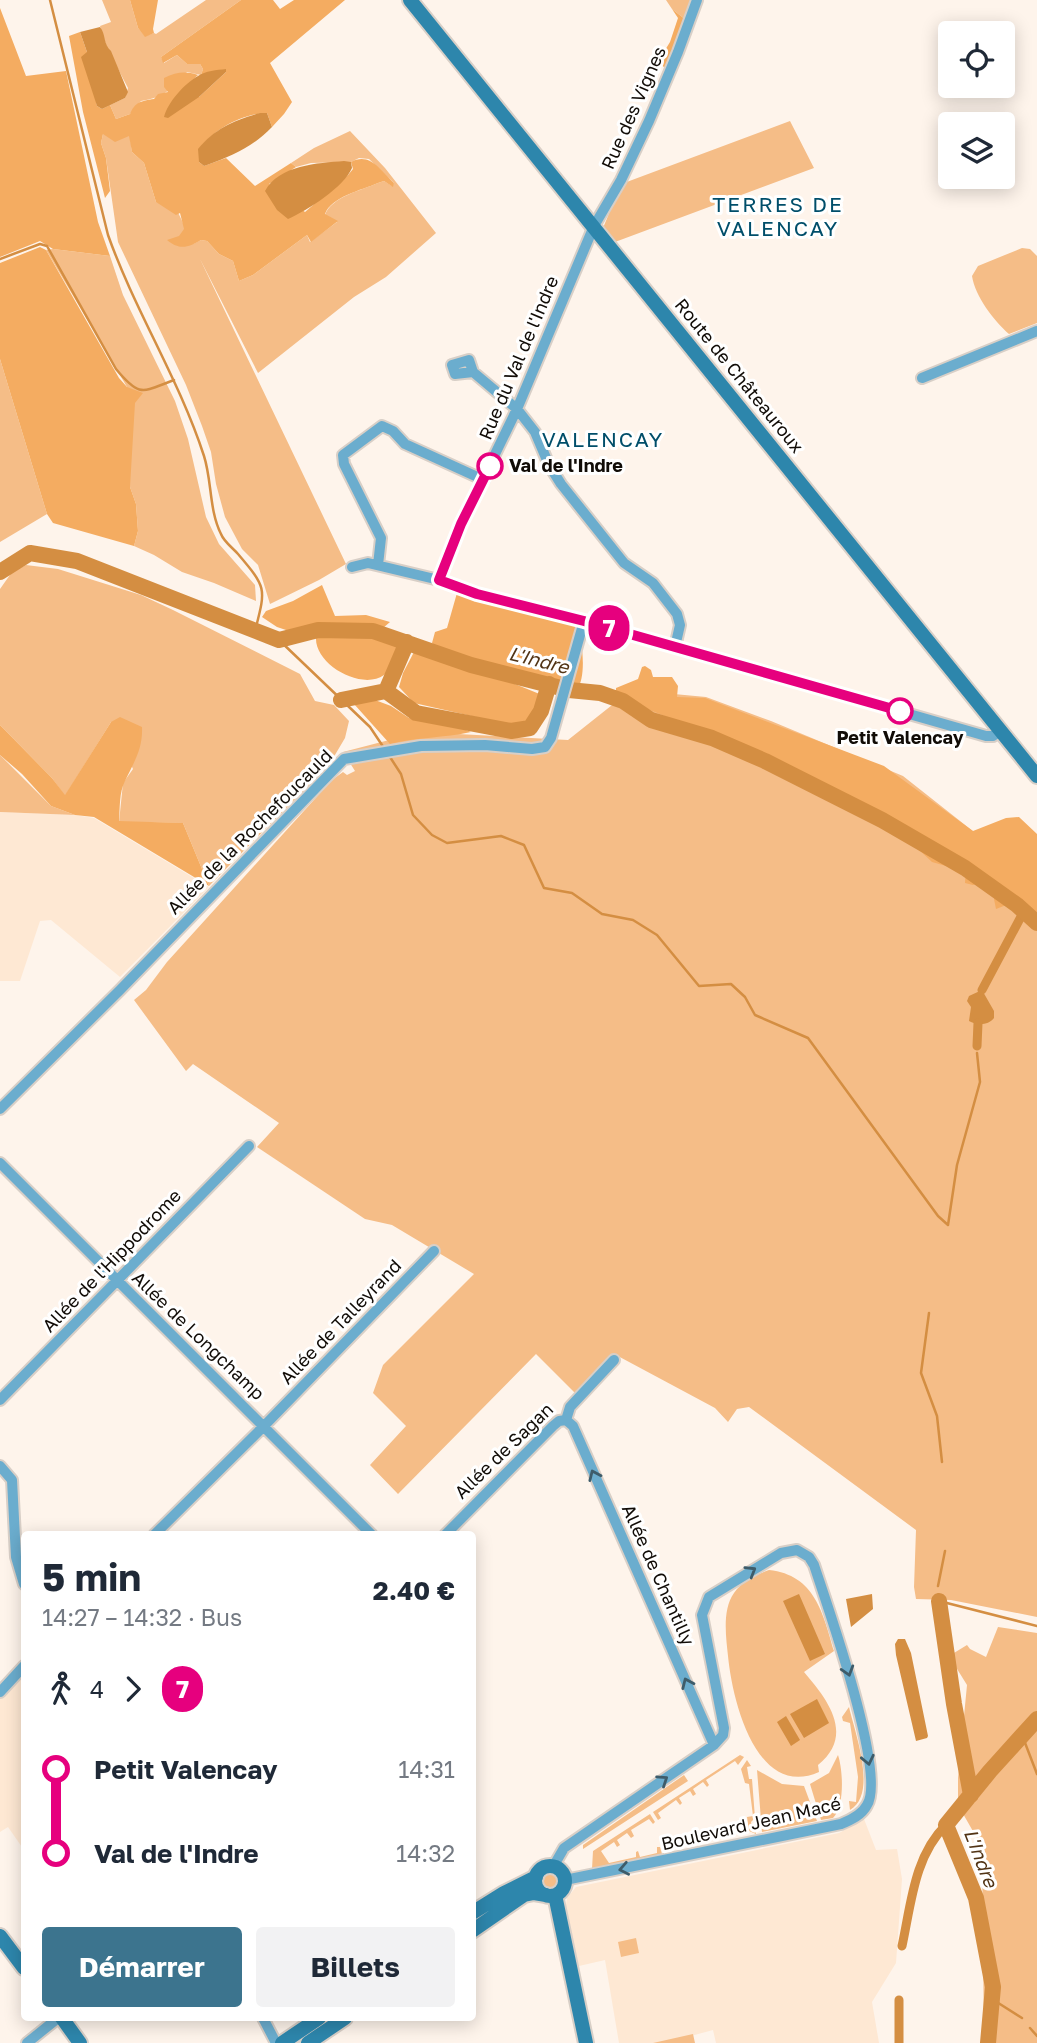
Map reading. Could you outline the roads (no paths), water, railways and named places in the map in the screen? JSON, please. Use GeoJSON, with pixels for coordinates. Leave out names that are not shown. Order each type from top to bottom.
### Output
{"type":"FeatureCollection","features":[{"type":"Feature","properties":{"kind":"street","name":"Route de Châteauroux"},"geometry":{"type":"LineString","coordinates":[[410,0],[1037,776]]}},
{"type":"Feature","properties":{"kind":"street","name":"Rue des Vignes"},"geometry":{"type":"LineString","coordinates":[[594,226],[621,180],[649,121],[697,0]]}},
{"type":"Feature","properties":{"kind":"street","name":"Rue du Val de l'Indre"},"geometry":{"type":"LineString","coordinates":[[439,580],[461,524],[517,409],[594,226]]}},
{"type":"Feature","properties":{"kind":"street"},"geometry":{"type":"LineString","coordinates":[[922,378],[1037,331]]}},
{"type":"Feature","properties":{"kind":"street"},"geometry":{"type":"LineString","coordinates":[[473,372],[517,409],[535,432],[549,466],[561,484],[624,563],[653,583],[677,614],[680,625],[675,647]]}},
{"type":"Feature","properties":{"kind":"street"},"geometry":{"type":"LineString","coordinates":[[378,565],[381,538],[344,464],[343,455],[382,426],[393,431],[405,444],[484,480]]}},
{"type":"Feature","properties":{"kind":"street"},"geometry":{"type":"LineString","coordinates":[[352,567],[368,563],[439,580],[477,594],[584,621],[986,736],[993,736],[1000,731]]}},
{"type":"Feature","properties":{"kind":"street","name":"Allée de la Rochefoucauld"},"geometry":{"type":"LineString","coordinates":[[0,1109],[120,990],[344,759],[421,746],[485,745],[531,749],[545,747],[551,737],[584,621]]}},
{"type":"Feature","properties":{"kind":"street","name":"Allée de l'Hippodrome"},"geometry":{"type":"LineString","coordinates":[[0,1400],[249,1146]]}},
{"type":"Feature","properties":{"kind":"street","name":"Allée de Longchamp"},"geometry":{"type":"LineString","coordinates":[[0,1163],[368,1531]]}},
{"type":"Feature","properties":{"kind":"street","name":"Allée de Talleyrand"},"geometry":{"type":"LineString","coordinates":[[157,1531],[264,1426],[434,1251]]}},
{"type":"Feature","properties":{"kind":"street","name":"Allée de Sagan"},"geometry":{"type":"LineString","coordinates":[[449,1531],[553,1426],[566,1420],[569,1408],[614,1360]]}},
{"type":"Feature","properties":{"kind":"street","name":"Allée de Chantilly"},"geometry":{"type":"LineString","coordinates":[[566,1420],[573,1426],[714,1745]]}},
{"type":"Feature","properties":{"kind":"street"},"geometry":{"type":"LineString","coordinates":[[0,1466],[12,1480],[16,1557],[21,1574]]}},
{"type":"Feature","properties":{"kind":"street","name":"Boulevard Jean Macé"},"geometry":{"type":"LineString","coordinates":[[565,1880],[841,1824],[854,1819],[867,1805],[873,1782],[854,1693],[814,1565],[797,1550],[788,1551],[709,1597],[704,1604],[702,1615],[724,1728],[723,1735],[714,1745]]}},
{"type":"Feature","properties":{"kind":"street"},"geometry":{"type":"LineString","coordinates":[[0,1692],[21,1669]]}},
{"type":"Feature","properties":{"kind":"street"},"geometry":{"type":"LineString","coordinates":[[476,1910],[536,1877],[541,1870],[553,1867],[564,1848],[714,1745]]}},
{"type":"Feature","properties":{"kind":"street"},"geometry":{"type":"LineString","coordinates":[[476,1928],[524,1895],[550,1895],[563,1890],[565,1880],[561,1872],[553,1867]]}},
{"type":"Feature","properties":{"kind":"street"},"geometry":{"type":"LineString","coordinates":[[536,1877],[536,1886],[550,1895],[586,2043]]}},
{"type":"Feature","properties":{"kind":"street"},"geometry":{"type":"LineString","coordinates":[[0,1936],[21,1962]]}},
{"type":"Feature","properties":{"kind":"street"},"geometry":{"type":"LineString","coordinates":[[27,2043],[56,2021]]}},
{"type":"Feature","properties":{"kind":"street"},"geometry":{"type":"LineString","coordinates":[[62,2021],[80,2043]]}},
{"type":"Feature","properties":{"kind":"street"},"geometry":{"type":"LineString","coordinates":[[265,2021],[276,2043]]}},
{"type":"Feature","properties":{"kind":"street"},"geometry":{"type":"LineString","coordinates":[[288,2041],[314,2021]]}},
{"type":"Feature","properties":{"kind":"street"},"geometry":{"type":"LineString","coordinates":[[308,2043],[341,2021]]}},
{"type":"Feature","properties":{"kind":"waterway"},"geometry":{"type":"LineString","coordinates":[[50,0],[108,235],[194,428],[207,466],[217,525],[226,542],[254,574],[262,589],[255,631]]}},
{"type":"Feature","properties":{"kind":"waterway"},"geometry":{"type":"LineString","coordinates":[[0,259],[40,244],[47,246],[116,369],[124,378],[142,390],[174,380]]}},
{"type":"Feature","properties":{"kind":"waterway","name":"L'Indre"},"geometry":{"type":"LineString","coordinates":[[0,572],[30,553],[77,561],[279,640],[318,630],[373,631],[471,665],[569,690],[600,693],[623,701],[651,720],[712,738],[765,761],[882,820],[965,868],[1017,905],[1037,923]]}},
{"type":"Feature","properties":{"kind":"waterway"},"geometry":{"type":"LineString","coordinates":[[279,640],[370,727],[384,748]]}},
{"type":"Feature","properties":{"kind":"waterway"},"geometry":{"type":"LineString","coordinates":[[386,691],[407,642]]}},
{"type":"Feature","properties":{"kind":"waterway"},"geometry":{"type":"LineString","coordinates":[[341,700],[386,691],[416,713],[511,731],[530,728],[541,711],[549,684]]}},
{"type":"Feature","properties":{"kind":"waterway"},"geometry":{"type":"LineString","coordinates":[[388,754],[401,774],[413,815],[432,835],[447,843],[501,836],[524,845],[544,888],[572,893],[602,914],[633,920],[657,935],[699,986],[731,984],[745,997],[755,1015],[808,1038],[938,1216],[948,1225]]}},
{"type":"Feature","properties":{"kind":"waterway"},"geometry":{"type":"LineString","coordinates":[[982,990],[1024,911]]}},
{"type":"Feature","properties":{"kind":"waterway"},"geometry":{"type":"LineString","coordinates":[[977,1046],[978,1023]]}},
{"type":"Feature","properties":{"kind":"waterway"},"geometry":{"type":"LineString","coordinates":[[948,1225],[957,1165],[980,1082],[977,1053]]}},
{"type":"Feature","properties":{"kind":"waterway"},"geometry":{"type":"LineString","coordinates":[[929,1313],[921,1373],[937,1416],[942,1462]]}},
{"type":"Feature","properties":{"kind":"waterway"},"geometry":{"type":"LineString","coordinates":[[938,1586],[945,1551]]}},
{"type":"Feature","properties":{"kind":"waterway"},"geometry":{"type":"LineString","coordinates":[[939,1601],[1037,1626]]}},
{"type":"Feature","properties":{"kind":"waterway"},"geometry":{"type":"LineString","coordinates":[[939,1601],[971,1795]]}},
{"type":"Feature","properties":{"kind":"waterway","name":"L'Indre"},"geometry":{"type":"LineString","coordinates":[[988,2043],[993,1987],[976,1898],[946,1825],[1037,1719]]}},
{"type":"Feature","properties":{"kind":"waterway"},"geometry":{"type":"LineString","coordinates":[[1022,1735],[1037,1774]]}},
{"type":"Feature","properties":{"kind":"waterway"},"geometry":{"type":"LineString","coordinates":[[902,1946],[920,1866],[935,1837],[946,1825]]}},
{"type":"Feature","properties":{"kind":"waterway"},"geometry":{"type":"LineString","coordinates":[[992,1999],[1022,2018]]}},
{"type":"Feature","properties":{"kind":"waterway"},"geometry":{"type":"LineString","coordinates":[[899,2000],[899,2043]]}},
{"type":"Feature","properties":{"kind":"waterway"},"geometry":{"type":"LineString","coordinates":[[1030,2028],[1037,2036]]}},
{"type":"Feature","properties":{"kind":"place","name":"Val de l'Indre"},"geometry":{"type":"Point","coordinates":[490,466]}},
{"type":"Feature","properties":{"kind":"place","name":"Petit Valencay"},"geometry":{"type":"Point","coordinates":[900,711]}},
{"type":"Feature","properties":{"kind":"district","name":"TERRES DE VALENCAY"},"geometry":{"type":"Point","coordinates":[778,217]}},
{"type":"Feature","properties":{"kind":"district","name":"VALENCAY"},"geometry":{"type":"Point","coordinates":[603,440]}}]}
